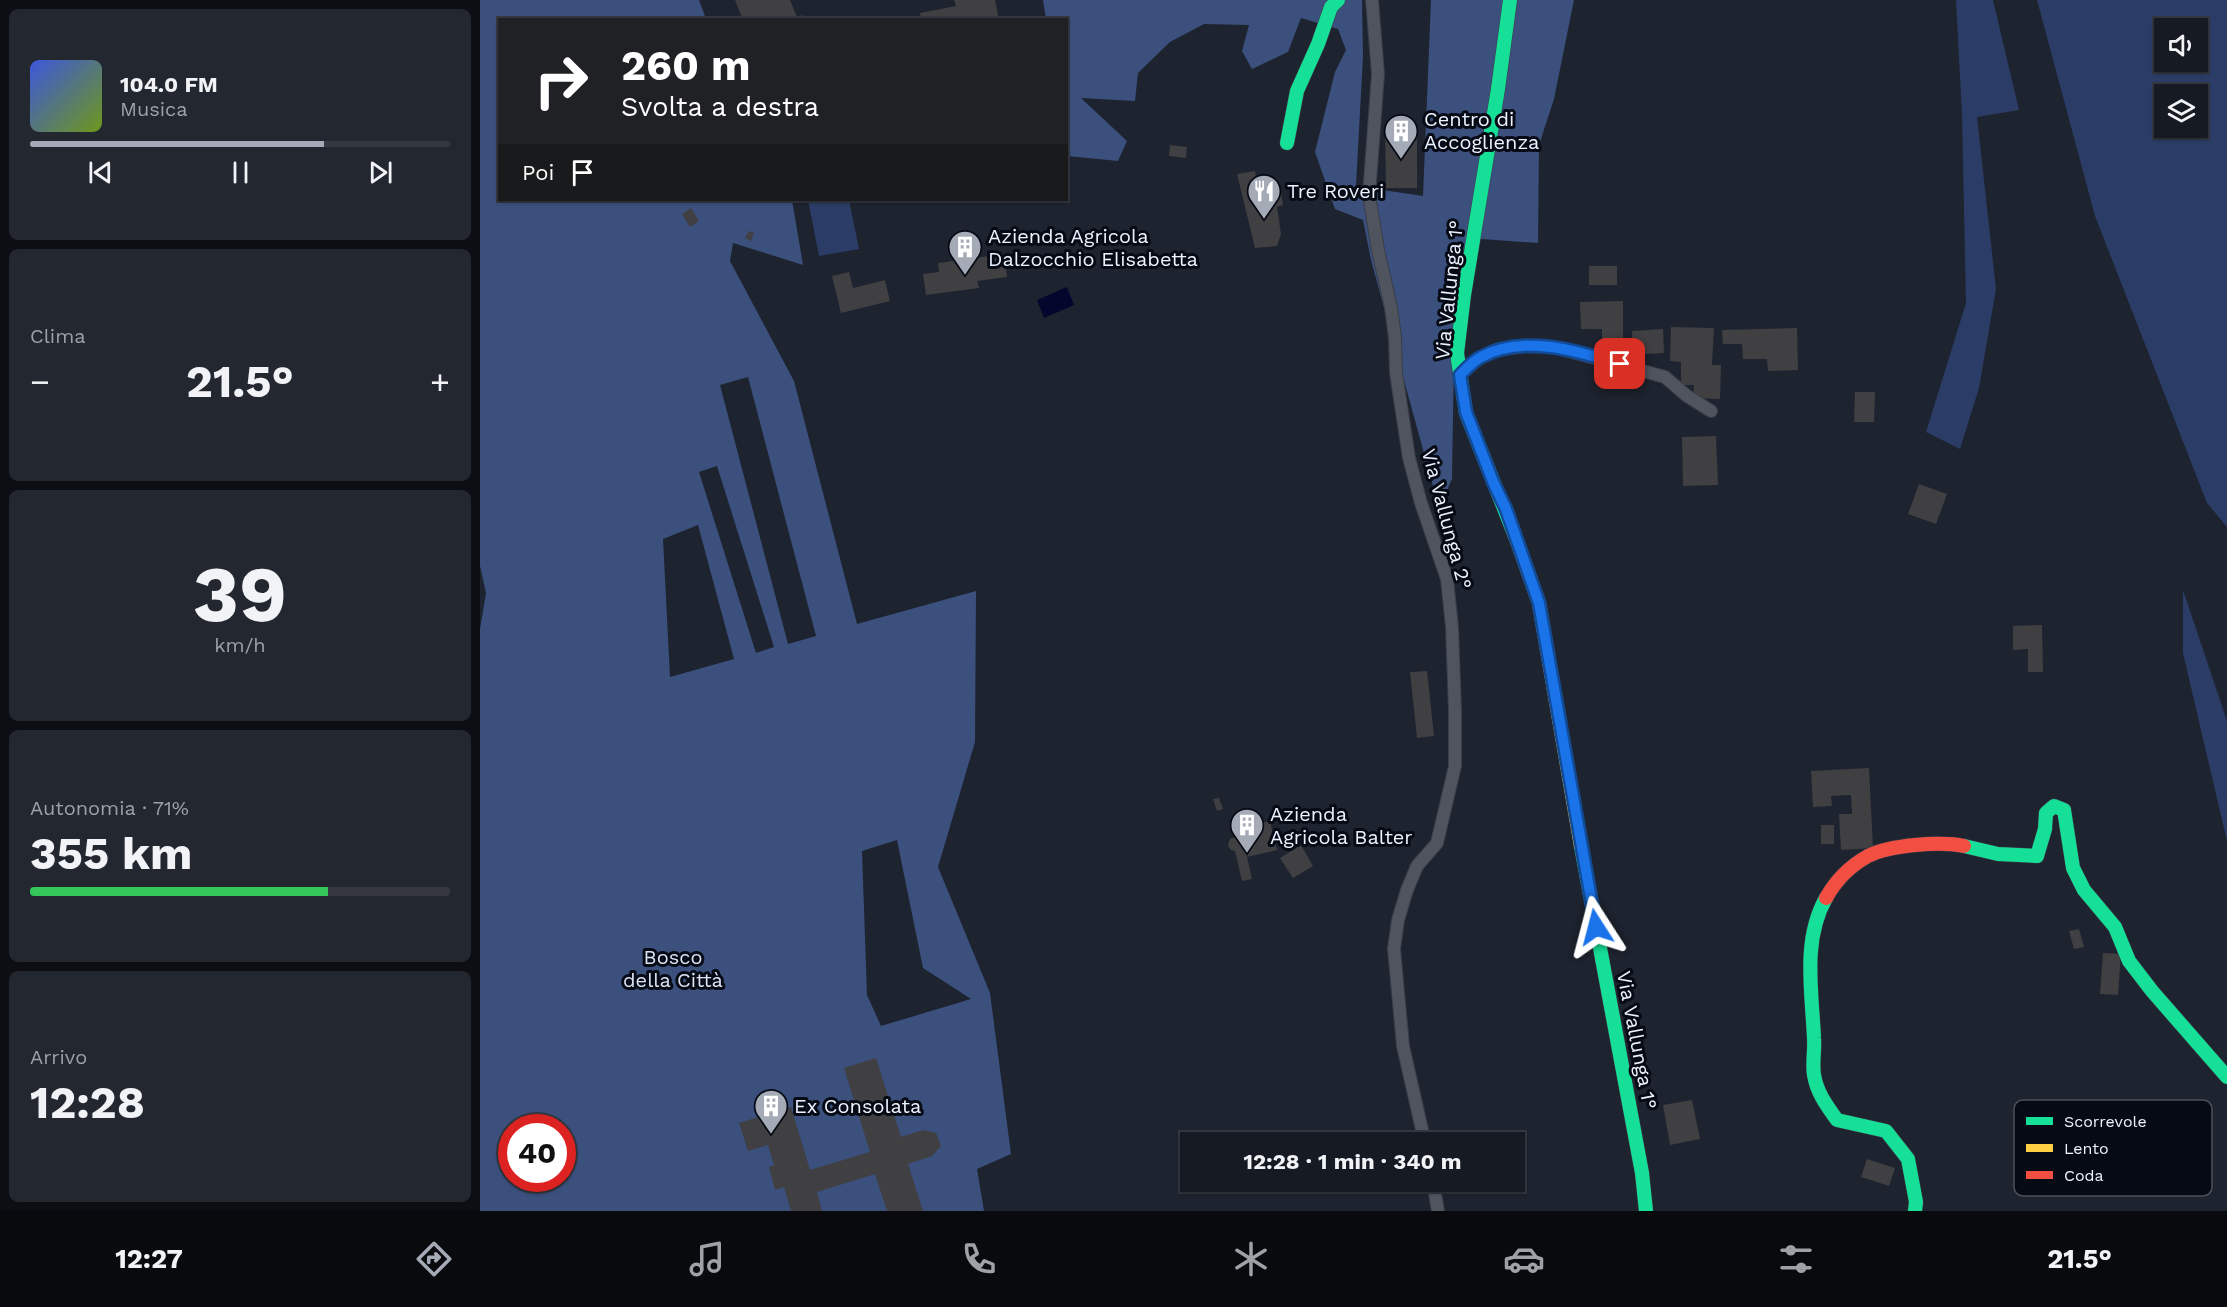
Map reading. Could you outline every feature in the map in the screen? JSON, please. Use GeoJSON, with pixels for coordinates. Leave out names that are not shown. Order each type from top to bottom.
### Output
{"type":"FeatureCollection","features":[{"type":"Feature","properties":{"kind":"street"},"geometry":{"type":"LineString","coordinates":[[1287,143],[1297,91],[1318,44],[1331,7],[1338,0]]}},
{"type":"Feature","properties":{"kind":"street","name":"Via Vallunga 2°"},"geometry":{"type":"LineString","coordinates":[[1372,0],[1378,74],[1369,195],[1391,307],[1396,373],[1408,458],[1447,579],[1452,627],[1455,766],[1437,843],[1417,866],[1407,890],[1398,920],[1394,949],[1403,1046],[1423,1132]]}},
{"type":"Feature","properties":{"kind":"street","name":"Via Vallunga 1°"},"geometry":{"type":"LineString","coordinates":[[1510,0],[1500,79],[1464,295],[1457,353],[1466,412],[1506,509],[1539,603],[1642,1173],[1646,1211]]}},
{"type":"Feature","properties":{"kind":"street"},"geometry":{"type":"LineString","coordinates":[[1460,375],[1479,358],[1496,350],[1526,346],[1554,347],[1665,377],[1687,396],[1711,411]]}},
{"type":"Feature","properties":{"kind":"street"},"geometry":{"type":"LineString","coordinates":[[1915,1211],[1916,1202],[1908,1159],[1886,1131],[1837,1120],[1820,1095],[1814,1074],[1815,1042],[1810,953],[1813,930],[1821,906],[1833,885],[1851,867],[1870,855],[1911,845],[1953,843],[1998,854],[2037,856],[2045,829],[2046,813],[2054,806],[2064,810],[2073,868],[2084,890],[2115,927],[2129,961],[2227,1077]]}},
{"type":"Feature","properties":{"kind":"street"},"geometry":{"type":"LineString","coordinates":[[1435,1192],[1438,1211]]}},
{"type":"Feature","properties":{"kind":"shaded area"},"geometry":{"type":"Polygon","coordinates":[[[1956,0],[1993,0],[2019,110],[1977,117],[1996,289],[1979,388],[1960,449],[1926,432],[1966,303],[1962,115],[1956,0]]]}},
{"type":"Feature","properties":{"kind":"shaded area"},"geometry":{"type":"Polygon","coordinates":[[[2037,0],[2227,0],[2227,527],[2207,503],[2095,216],[2037,0]]]}},
{"type":"Feature","properties":{"kind":"shaded area"},"geometry":{"type":"Polygon","coordinates":[[[808,201],[849,201],[859,249],[819,256],[808,201]]]}},
{"type":"Feature","properties":{"kind":"shaded area"},"geometry":{"type":"Polygon","coordinates":[[[1067,287],[1074,305],[1044,318],[1037,300],[1067,287]]]}},
{"type":"Feature","properties":{"kind":"shaded area"},"geometry":{"type":"Polygon","coordinates":[[[2183,590],[2227,721],[2227,841],[2183,653],[2183,590]]]}},
{"type":"Feature","properties":{"kind":"green space","name":"Bosco della Città"},"geometry":{"type":"Polygon","coordinates":[[[480,0],[699,0],[706,18],[498,18],[498,201],[792,201],[803,265],[733,243],[730,261],[794,381],[857,624],[976,591],[975,742],[938,867],[990,993],[1011,1154],[977,1169],[984,1211],[480,1211],[480,629],[486,593],[480,566],[480,0]],[[748,377],[720,385],[788,644],[816,636],[748,377]],[[717,466],[699,472],[756,653],[774,647],[717,466]],[[698,525],[663,539],[670,677],[734,659],[698,525]],[[897,840],[862,851],[867,995],[881,1026],[971,999],[923,968],[897,840]]]}},
{"type":"Feature","properties":{"kind":"green space"},"geometry":{"type":"Polygon","coordinates":[[[1043,0],[1362,0],[1363,56],[1356,186],[1423,196],[1431,0],[1574,0],[1554,99],[1539,145],[1538,243],[1468,238],[1454,353],[1452,479],[1439,508],[1371,260],[1363,220],[1335,209],[1315,152],[1335,72],[1346,50],[1338,29],[1301,18],[1288,52],[1252,69],[1242,51],[1249,25],[1204,24],[1170,42],[1138,73],[1135,101],[1081,98],[1127,141],[1118,161],[1068,156],[1068,18],[1046,18],[1043,0]]]}},
{"type":"Feature","properties":{"kind":"building"},"geometry":{"type":"Polygon","coordinates":[[[735,0],[790,0],[797,17],[803,15],[804,18],[742,18],[735,0]]]}},
{"type":"Feature","properties":{"kind":"building"},"geometry":{"type":"Polygon","coordinates":[[[954,0],[995,0],[999,18],[921,18],[920,13],[956,6],[954,0]]]}},
{"type":"Feature","properties":{"kind":"building","name":"Centro di Accoglienza"},"geometry":{"type":"Polygon","coordinates":[[[1385,131],[1417,131],[1417,188],[1386,188],[1385,131]]]}},
{"type":"Feature","properties":{"kind":"building"},"geometry":{"type":"Polygon","coordinates":[[[1170,145],[1187,147],[1186,158],[1169,156],[1170,145]]]}},
{"type":"Feature","properties":{"kind":"building","name":"Tre Roveri"},"geometry":{"type":"Polygon","coordinates":[[[1255,171],[1258,191],[1280,187],[1283,205],[1277,207],[1281,234],[1277,246],[1255,248],[1237,174],[1255,171]]]}},
{"type":"Feature","properties":{"kind":"building"},"geometry":{"type":"Polygon","coordinates":[[[691,208],[699,221],[690,227],[682,214],[691,208]]]}},
{"type":"Feature","properties":{"kind":"building"},"geometry":{"type":"Polygon","coordinates":[[[749,231],[754,233],[751,241],[745,238],[749,231]]]}},
{"type":"Feature","properties":{"kind":"building","name":"Azienda Agricola Dalzocchio Elisabetta"},"geometry":{"type":"Polygon","coordinates":[[[1004,254],[1007,277],[977,281],[979,288],[926,295],[923,274],[939,272],[938,263],[1004,254]]]}},
{"type":"Feature","properties":{"kind":"building"},"geometry":{"type":"Polygon","coordinates":[[[1589,266],[1617,266],[1617,285],[1589,285],[1589,266]]]}},
{"type":"Feature","properties":{"kind":"building"},"geometry":{"type":"Polygon","coordinates":[[[849,272],[853,288],[885,280],[890,301],[841,313],[832,276],[849,272]]]}},
{"type":"Feature","properties":{"kind":"building"},"geometry":{"type":"Polygon","coordinates":[[[1623,301],[1623,348],[1602,348],[1602,329],[1581,329],[1580,302],[1623,301]]]}},
{"type":"Feature","properties":{"kind":"building"},"geometry":{"type":"Polygon","coordinates":[[[1671,327],[1714,328],[1712,365],[1721,365],[1720,399],[1693,398],[1694,385],[1681,385],[1681,362],[1670,361],[1671,327]]]}},
{"type":"Feature","properties":{"kind":"building"},"geometry":{"type":"Polygon","coordinates":[[[1797,328],[1798,370],[1768,371],[1767,359],[1743,359],[1742,344],[1723,344],[1722,330],[1797,328]]]}},
{"type":"Feature","properties":{"kind":"building"},"geometry":{"type":"Polygon","coordinates":[[[1663,329],[1664,353],[1633,355],[1632,331],[1663,329]]]}},
{"type":"Feature","properties":{"kind":"building"},"geometry":{"type":"Polygon","coordinates":[[[1855,392],[1875,392],[1874,422],[1854,422],[1855,392]]]}},
{"type":"Feature","properties":{"kind":"building"},"geometry":{"type":"Polygon","coordinates":[[[1716,436],[1718,485],[1683,486],[1682,437],[1716,436]]]}},
{"type":"Feature","properties":{"kind":"building"},"geometry":{"type":"Polygon","coordinates":[[[1919,484],[1947,494],[1936,524],[1908,514],[1919,484]]]}},
{"type":"Feature","properties":{"kind":"building"},"geometry":{"type":"Polygon","coordinates":[[[2042,625],[2043,672],[2028,672],[2028,649],[2013,650],[2013,626],[2042,625]]]}},
{"type":"Feature","properties":{"kind":"building"},"geometry":{"type":"Polygon","coordinates":[[[1427,671],[1434,736],[1417,738],[1410,672],[1427,671]]]}},
{"type":"Feature","properties":{"kind":"building"},"geometry":{"type":"Polygon","coordinates":[[[1869,768],[1873,848],[1841,850],[1839,814],[1852,814],[1851,795],[1831,796],[1832,806],[1813,807],[1811,771],[1869,768]]]}},
{"type":"Feature","properties":{"kind":"building"},"geometry":{"type":"Polygon","coordinates":[[[1219,798],[1223,809],[1217,811],[1213,799],[1219,798]]]}},
{"type":"Feature","properties":{"kind":"building","name":"Azienda Agricola Balter"},"geometry":{"type":"Polygon","coordinates":[[[1270,821],[1277,850],[1247,857],[1252,879],[1242,881],[1235,851],[1228,846],[1229,841],[1231,838],[1239,837],[1244,841],[1241,828],[1270,821]]]}},
{"type":"Feature","properties":{"kind":"building"},"geometry":{"type":"Polygon","coordinates":[[[1821,825],[1834,825],[1834,844],[1821,844],[1821,825]]]}},
{"type":"Feature","properties":{"kind":"building"},"geometry":{"type":"Polygon","coordinates":[[[1301,845],[1313,866],[1293,878],[1280,858],[1301,845]]]}},
{"type":"Feature","properties":{"kind":"building"},"geometry":{"type":"Polygon","coordinates":[[[2079,929],[2084,947],[2074,949],[2069,931],[2079,929]]]}},
{"type":"Feature","properties":{"kind":"building"},"geometry":{"type":"Polygon","coordinates":[[[2103,953],[2121,954],[2118,995],[2100,994],[2103,953]]]}},
{"type":"Feature","properties":{"kind":"building","name":"Ex Consolata"},"geometry":{"type":"Polygon","coordinates":[[[876,1058],[901,1137],[923,1130],[936,1133],[941,1146],[932,1156],[908,1164],[923,1211],[887,1211],[875,1174],[817,1192],[822,1211],[791,1211],[784,1187],[775,1190],[769,1167],[774,1165],[768,1145],[748,1151],[739,1123],[791,1107],[810,1170],[870,1152],[844,1068],[876,1058]]]}},
{"type":"Feature","properties":{"kind":"building"},"geometry":{"type":"Polygon","coordinates":[[[1692,1100],[1700,1139],[1670,1145],[1663,1105],[1692,1100]]]}},
{"type":"Feature","properties":{"kind":"building"},"geometry":{"type":"Polygon","coordinates":[[[1867,1159],[1895,1168],[1889,1186],[1861,1177],[1867,1159]]]}},
{"type":"Feature","properties":{"kind":"traffic: fast"},"geometry":{"type":"LineString","coordinates":[[1287,143],[1297,91],[1318,44],[1331,7],[1338,0]]}},
{"type":"Feature","properties":{"kind":"traffic: fast"},"geometry":{"type":"LineString","coordinates":[[1510,0],[1457,353],[1466,413],[1517,541]]}},
{"type":"Feature","properties":{"kind":"traffic: fast"},"geometry":{"type":"LineString","coordinates":[[1964,846],[1998,854],[2037,856],[2045,829],[2046,813],[2054,806],[2064,810],[2073,868],[2084,890],[2115,927],[2129,961],[2227,1077]]}},
{"type":"Feature","properties":{"kind":"traffic: fast"},"geometry":{"type":"LineString","coordinates":[[1581,846],[1642,1173],[1646,1211]]}},
{"type":"Feature","properties":{"kind":"traffic: fast"},"geometry":{"type":"LineString","coordinates":[[1826,898],[1819,914],[1811,949],[1815,1082],[1837,1120],[1886,1131],[1908,1159],[1916,1202],[1915,1211]]}},
{"type":"Feature","properties":{"kind":"traffic: slow"},"geometry":{"type":"LineString","coordinates":[[1517,541],[1539,603],[1581,846]]}},
{"type":"Feature","properties":{"kind":"traffic: jam"},"geometry":{"type":"LineString","coordinates":[[1826,898],[1834,885],[1849,869],[1877,852],[1915,845],[1964,846]]}},
{"type":"Feature","properties":{"kind":"place","name":"Centro di Accoglienza"},"geometry":{"type":"Point","coordinates":[1401,160]}},
{"type":"Feature","properties":{"kind":"place","name":"Tre Roveri"},"geometry":{"type":"Point","coordinates":[1264,220]}},
{"type":"Feature","properties":{"kind":"place","name":"Azienda Agricola Dalzocchio Elisabetta"},"geometry":{"type":"Point","coordinates":[965,276]}},
{"type":"Feature","properties":{"kind":"place","name":"Azienda Agricola Balter"},"geometry":{"type":"Point","coordinates":[1247,854]}},
{"type":"Feature","properties":{"kind":"place","name":"Ex Consolata"},"geometry":{"type":"Point","coordinates":[771,1135]}},
{"type":"Feature","properties":{"kind":"route"},"geometry":{"type":"LineString","coordinates":[[1596,927],[1539,603],[1506,509],[1466,412],[1460,375],[1479,358],[1496,350],[1526,346],[1554,347],[1620,364]]}}]}
